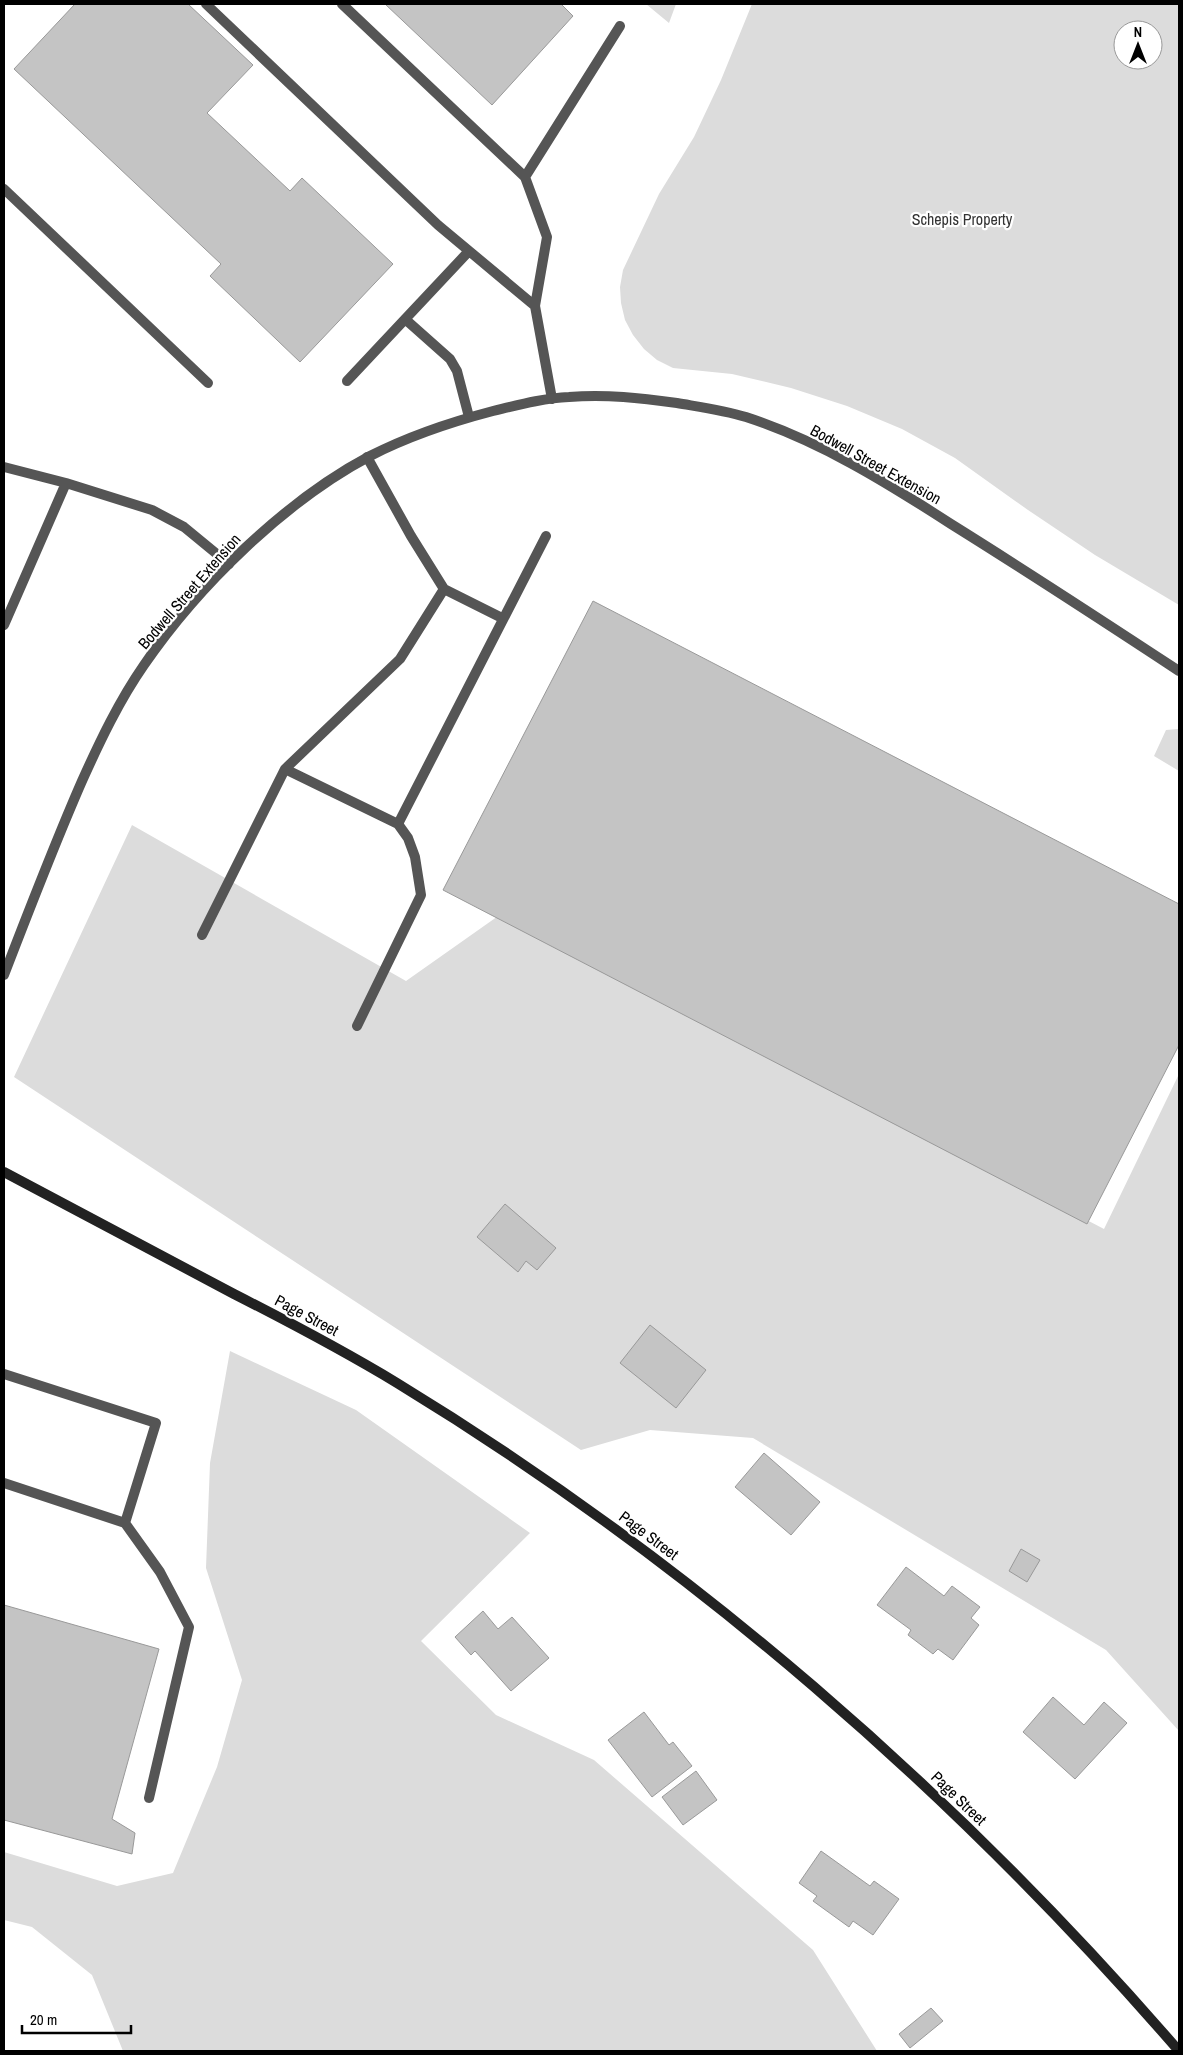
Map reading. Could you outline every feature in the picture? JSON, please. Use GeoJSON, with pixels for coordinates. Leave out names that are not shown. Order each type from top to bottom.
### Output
{"type":"FeatureCollection","features":[{"type":"Feature","properties":{"kind":"main road","name":"Page Street"},"geometry":{"type":"LineString","coordinates":[[4,1172],[334,1346],[396,1382],[466,1427],[598,1516],[757,1640],[838,1707],[904,1766],[974,1833],[1080,1940],[1179,2051]]}},
{"type":"Feature","properties":{"kind":"street"},"geometry":{"type":"LineString","coordinates":[[206,4],[438,225],[535,306]]}},
{"type":"Feature","properties":{"kind":"street"},"geometry":{"type":"LineString","coordinates":[[342,4],[525,177],[548,237],[535,306],[552,399]]}},
{"type":"Feature","properties":{"kind":"street"},"geometry":{"type":"LineString","coordinates":[[525,177],[620,26]]}},
{"type":"Feature","properties":{"kind":"street"},"geometry":{"type":"LineString","coordinates":[[4,189],[208,384]]}},
{"type":"Feature","properties":{"kind":"street"},"geometry":{"type":"LineString","coordinates":[[347,381],[469,250]]}},
{"type":"Feature","properties":{"kind":"street"},"geometry":{"type":"LineString","coordinates":[[405,319],[450,359],[457,371],[469,417]]}},
{"type":"Feature","properties":{"kind":"street","name":"Bodwell Street Extension"},"geometry":{"type":"LineString","coordinates":[[4,975],[65,819],[95,753],[144,664],[181,617],[253,540],[305,497],[367,457],[407,438],[469,417],[525,403],[568,397],[635,397],[744,416],[807,440],[840,456],[892,486],[1179,670]]}},
{"type":"Feature","properties":{"kind":"street"},"geometry":{"type":"LineString","coordinates":[[367,457],[410,536],[444,588],[502,618]]}},
{"type":"Feature","properties":{"kind":"street"},"geometry":{"type":"LineString","coordinates":[[4,467],[66,483],[152,510],[184,527],[229,564]]}},
{"type":"Feature","properties":{"kind":"street"},"geometry":{"type":"LineString","coordinates":[[4,625],[66,483]]}},
{"type":"Feature","properties":{"kind":"street"},"geometry":{"type":"LineString","coordinates":[[398,824],[502,618],[546,536]]}},
{"type":"Feature","properties":{"kind":"street"},"geometry":{"type":"LineString","coordinates":[[202,936],[285,769],[400,660],[444,588]]}},
{"type":"Feature","properties":{"kind":"street"},"geometry":{"type":"LineString","coordinates":[[285,769],[398,824],[408,838],[415,857],[421,895],[357,1026]]}},
{"type":"Feature","properties":{"kind":"street"},"geometry":{"type":"LineString","coordinates":[[4,1374],[156,1422],[126,1523]]}},
{"type":"Feature","properties":{"kind":"street"},"geometry":{"type":"LineString","coordinates":[[4,1483],[126,1523],[160,1572],[189,1627],[149,1798]]}},
{"type":"Feature","properties":{"kind":"green space"},"geometry":{"type":"Polygon","coordinates":[[[646,4],[676,4],[669,23],[646,4]]]}},
{"type":"Feature","properties":{"kind":"green space","name":"Schepis Property"},"geometry":{"type":"Polygon","coordinates":[[[752,4],[1179,4],[1179,605],[1095,555],[955,458],[902,429],[847,406],[791,388],[732,374],[673,368],[657,360],[644,349],[633,335],[625,320],[620,287],[623,270],[659,194],[694,137],[721,80],[752,4]]]}},
{"type":"Feature","properties":{"kind":"green space"},"geometry":{"type":"Polygon","coordinates":[[[1179,729],[1179,771],[1154,756],[1166,730],[1179,729]]]}},
{"type":"Feature","properties":{"kind":"green space"},"geometry":{"type":"Polygon","coordinates":[[[132,825],[406,981],[501,914],[1104,1229],[1179,1074],[1179,1731],[1106,1650],[753,1438],[650,1430],[581,1450],[14,1077],[132,825]]]}},
{"type":"Feature","properties":{"kind":"green space"},"geometry":{"type":"Polygon","coordinates":[[[230,1351],[356,1410],[530,1533],[421,1641],[496,1715],[594,1760],[813,1950],[877,2051],[123,2051],[92,1975],[32,1927],[4,1920],[4,1852],[117,1886],[173,1873],[217,1767],[242,1680],[206,1568],[210,1463],[230,1351]]]}},
{"type":"Feature","properties":{"kind":"building"},"geometry":{"type":"Polygon","coordinates":[[[75,4],[188,4],[253,65],[207,113],[290,191],[302,178],[393,264],[300,362],[210,276],[221,264],[14,69],[75,4]]]}},
{"type":"Feature","properties":{"kind":"building"},"geometry":{"type":"Polygon","coordinates":[[[385,4],[561,4],[573,16],[492,105],[385,4]]]}},
{"type":"Feature","properties":{"kind":"building"},"geometry":{"type":"Polygon","coordinates":[[[593,601],[1179,904],[1179,1045],[1087,1224],[443,890],[593,601]]]}},
{"type":"Feature","properties":{"kind":"building"},"geometry":{"type":"Polygon","coordinates":[[[505,1204],[556,1248],[537,1270],[526,1261],[518,1272],[477,1237],[505,1204]]]}},
{"type":"Feature","properties":{"kind":"building"},"geometry":{"type":"Polygon","coordinates":[[[650,1325],[706,1370],[676,1408],[620,1363],[650,1325]]]}},
{"type":"Feature","properties":{"kind":"building"},"geometry":{"type":"Polygon","coordinates":[[[764,1453],[820,1502],[791,1535],[735,1487],[764,1453]]]}},
{"type":"Feature","properties":{"kind":"building"},"geometry":{"type":"Polygon","coordinates":[[[1021,1549],[1040,1560],[1027,1582],[1009,1571],[1021,1549]]]}},
{"type":"Feature","properties":{"kind":"building"},"geometry":{"type":"Polygon","coordinates":[[[906,1567],[944,1596],[952,1586],[980,1607],[971,1618],[979,1625],[953,1660],[938,1649],[933,1654],[908,1635],[911,1630],[877,1605],[906,1567]]]}},
{"type":"Feature","properties":{"kind":"building"},"geometry":{"type":"Polygon","coordinates":[[[4,1605],[159,1649],[112,1819],[135,1833],[132,1854],[4,1820],[4,1605]]]}},
{"type":"Feature","properties":{"kind":"building"},"geometry":{"type":"Polygon","coordinates":[[[483,1611],[498,1629],[512,1617],[549,1658],[511,1691],[475,1651],[471,1655],[455,1637],[483,1611]]]}},
{"type":"Feature","properties":{"kind":"building"},"geometry":{"type":"Polygon","coordinates":[[[1053,1697],[1084,1725],[1104,1702],[1127,1723],[1075,1779],[1023,1732],[1053,1697]]]}},
{"type":"Feature","properties":{"kind":"building"},"geometry":{"type":"Polygon","coordinates":[[[644,1712],[669,1745],[673,1742],[692,1766],[652,1797],[608,1740],[644,1712]]]}},
{"type":"Feature","properties":{"kind":"building"},"geometry":{"type":"Polygon","coordinates":[[[696,1771],[717,1800],[683,1825],[662,1797],[696,1771]]]}},
{"type":"Feature","properties":{"kind":"building"},"geometry":{"type":"Polygon","coordinates":[[[821,1851],[870,1886],[874,1881],[899,1899],[873,1935],[853,1921],[849,1927],[813,1901],[817,1896],[799,1883],[821,1851]]]}},
{"type":"Feature","properties":{"kind":"building"},"geometry":{"type":"Polygon","coordinates":[[[931,2008],[943,2021],[910,2048],[899,2034],[931,2008]]]}}]}
